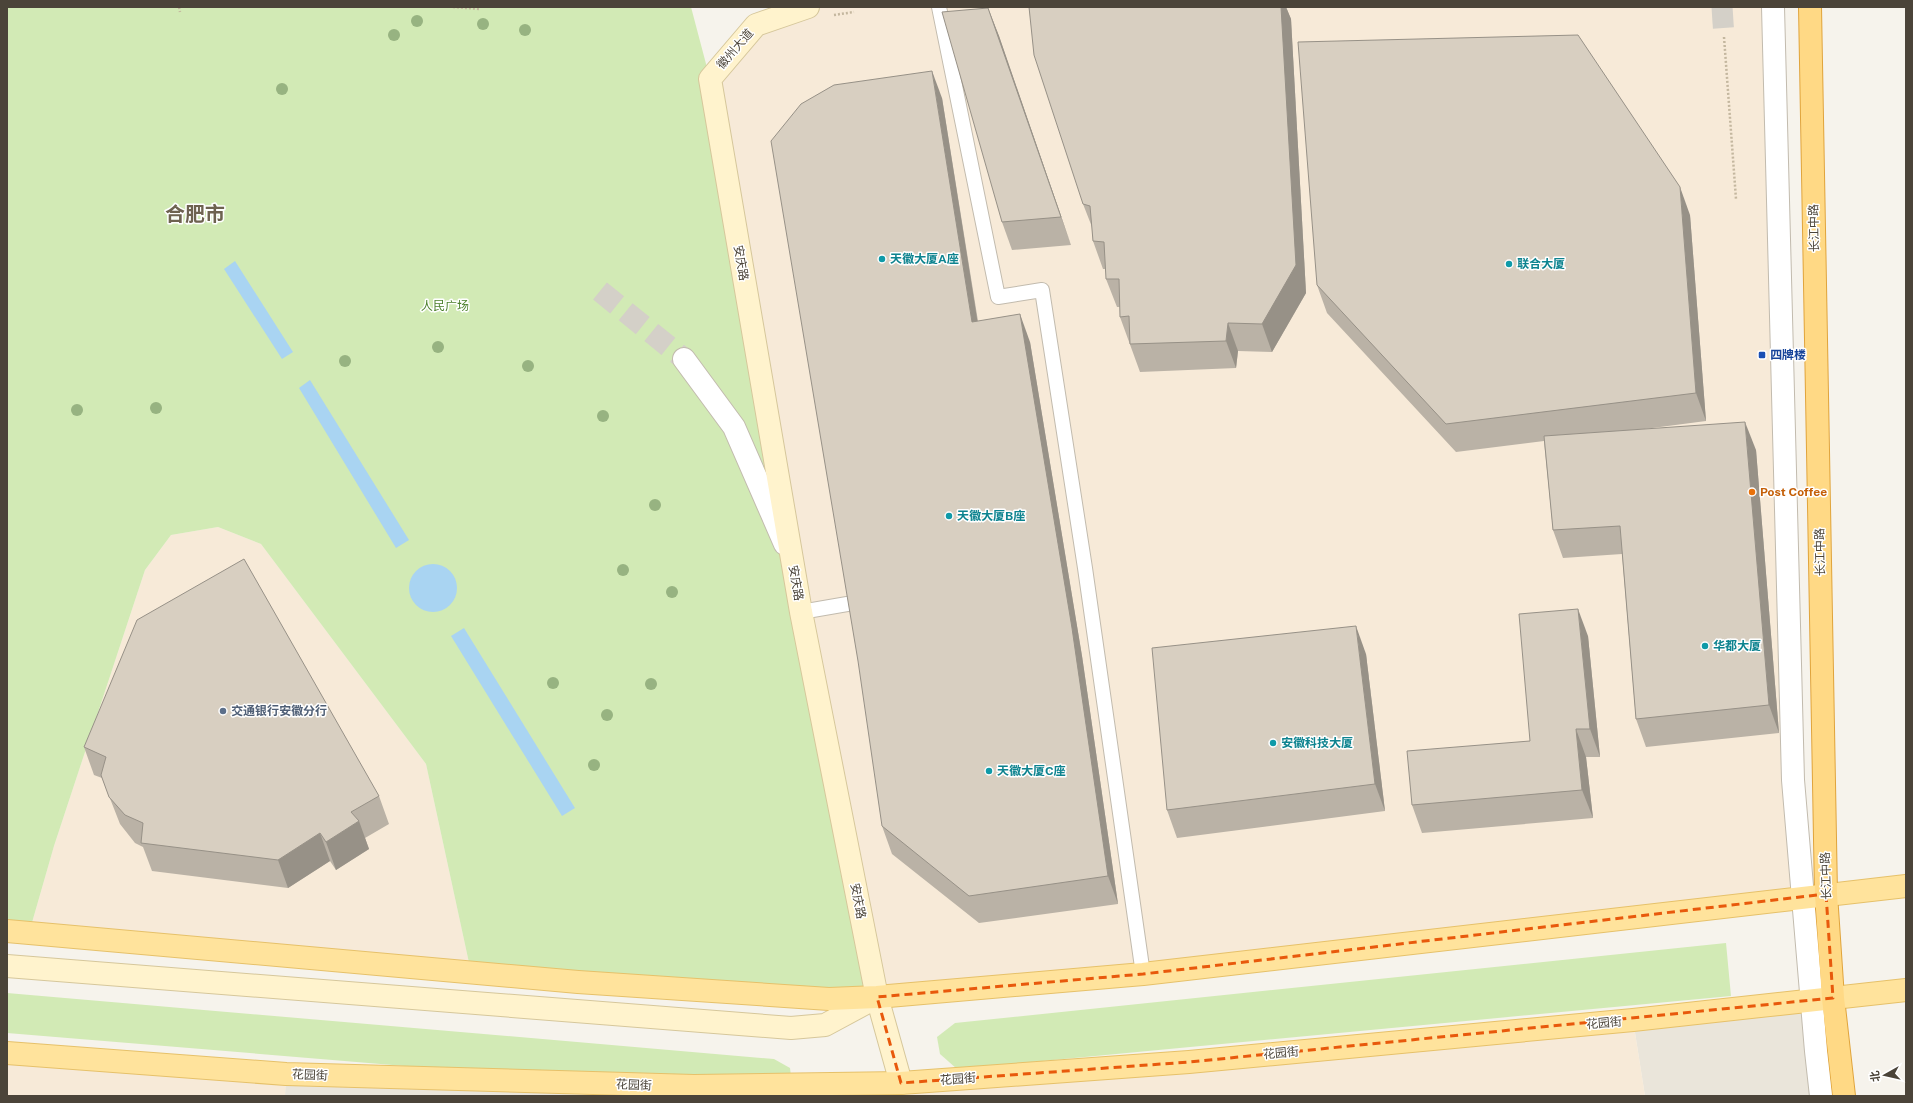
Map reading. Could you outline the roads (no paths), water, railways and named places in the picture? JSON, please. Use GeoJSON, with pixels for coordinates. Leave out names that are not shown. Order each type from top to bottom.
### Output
{"type":"FeatureCollection","features":[{"type":"Feature","properties":{"kind":"highway","name":"长江中路"},"geometry":{"type":"LineString","coordinates":[[1810,7],[1826,894],[1832,998],[1844,1096]]}},
{"type":"Feature","properties":{"kind":"main road","name":"徽州大道"},"geometry":{"type":"LineString","coordinates":[[710,79],[756,25],[808,7]]}},
{"type":"Feature","properties":{"kind":"main road","name":"安庆路"},"geometry":{"type":"LineString","coordinates":[[710,79],[801,612],[877,997],[900,1083]]}},
{"type":"Feature","properties":{"kind":"main road"},"geometry":{"type":"LineString","coordinates":[[7,931],[578,982],[829,999],[877,997],[1143,974],[1804,896],[1906,886]]}},
{"type":"Feature","properties":{"kind":"main road"},"geometry":{"type":"LineString","coordinates":[[7,966],[792,1028],[825,1025],[877,997]]}},
{"type":"Feature","properties":{"kind":"main road","name":"花园街"},"geometry":{"type":"LineString","coordinates":[[7,1053],[286,1074],[694,1086],[900,1083],[1189,1062],[1626,1021],[1811,999],[1906,990]]}},
{"type":"Feature","properties":{"kind":"street"},"geometry":{"type":"LineString","coordinates":[[1773,7],[1793,780],[1804,896],[1811,999],[1821,1096]]}},
{"type":"Feature","properties":{"kind":"street"},"geometry":{"type":"LineString","coordinates":[[684,359],[734,427],[792,558]]}},
{"type":"Feature","properties":{"kind":"lane"},"geometry":{"type":"LineString","coordinates":[[939,7],[998,297],[1042,290],[1085,568],[1143,974]]}},
{"type":"Feature","properties":{"kind":"lane"},"geometry":{"type":"LineString","coordinates":[[801,612],[854,603]]}},
{"type":"Feature","properties":{"kind":"water"},"geometry":{"type":"Polygon","coordinates":[[[235,261],[293,352],[282,359],[224,269],[235,261]]]}},
{"type":"Feature","properties":{"kind":"water"},"geometry":{"type":"Polygon","coordinates":[[[310,380],[409,540],[396,548],[299,388],[310,380]]]}},
{"type":"Feature","properties":{"kind":"water"},"geometry":{"type":"Polygon","coordinates":[[[428,564],[438,564],[450,571],[457,583],[457,593],[450,605],[438,612],[428,612],[420,608],[413,601],[409,593],[409,583],[413,575],[420,568],[428,564]]]}},
{"type":"Feature","properties":{"kind":"water"},"geometry":{"type":"Polygon","coordinates":[[[464,628],[575,808],[562,816],[451,636],[464,628]]]}},
{"type":"Feature","properties":{"kind":"tunnel"},"geometry":{"type":"LineString","coordinates":[[1722,7],[1724,37]]}},
{"type":"Feature","properties":{"kind":"tunnel"},"geometry":{"type":"LineString","coordinates":[[600,291],[684,359]]}},
{"type":"Feature","properties":{"kind":"place","name":"天徽大厦A座"},"geometry":{"type":"Point","coordinates":[882,259]}},
{"type":"Feature","properties":{"kind":"place","name":"联合大厦"},"geometry":{"type":"Point","coordinates":[1509,264]}},
{"type":"Feature","properties":{"kind":"place","name":"四牌楼"},"geometry":{"type":"Point","coordinates":[1762,355]}},
{"type":"Feature","properties":{"kind":"place","name":"Post Coffee"},"geometry":{"type":"Point","coordinates":[1752,492]}},
{"type":"Feature","properties":{"kind":"place","name":"天徽大厦B座"},"geometry":{"type":"Point","coordinates":[949,516]}},
{"type":"Feature","properties":{"kind":"place","name":"华都大厦"},"geometry":{"type":"Point","coordinates":[1705,646]}},
{"type":"Feature","properties":{"kind":"place","name":"交通银行安徽分行"},"geometry":{"type":"Point","coordinates":[223,711]}},
{"type":"Feature","properties":{"kind":"place","name":"安徽科技大厦"},"geometry":{"type":"Point","coordinates":[1273,743]}},
{"type":"Feature","properties":{"kind":"place","name":"天徽大厦C座"},"geometry":{"type":"Point","coordinates":[989,771]}},
{"type":"Feature","properties":{"kind":"district","name":"合肥市"},"geometry":{"type":"Point","coordinates":[195,214]}},
{"type":"Feature","properties":{"kind":"park label","name":"人民广场"},"geometry":{"type":"Point","coordinates":[445,306]}}]}
